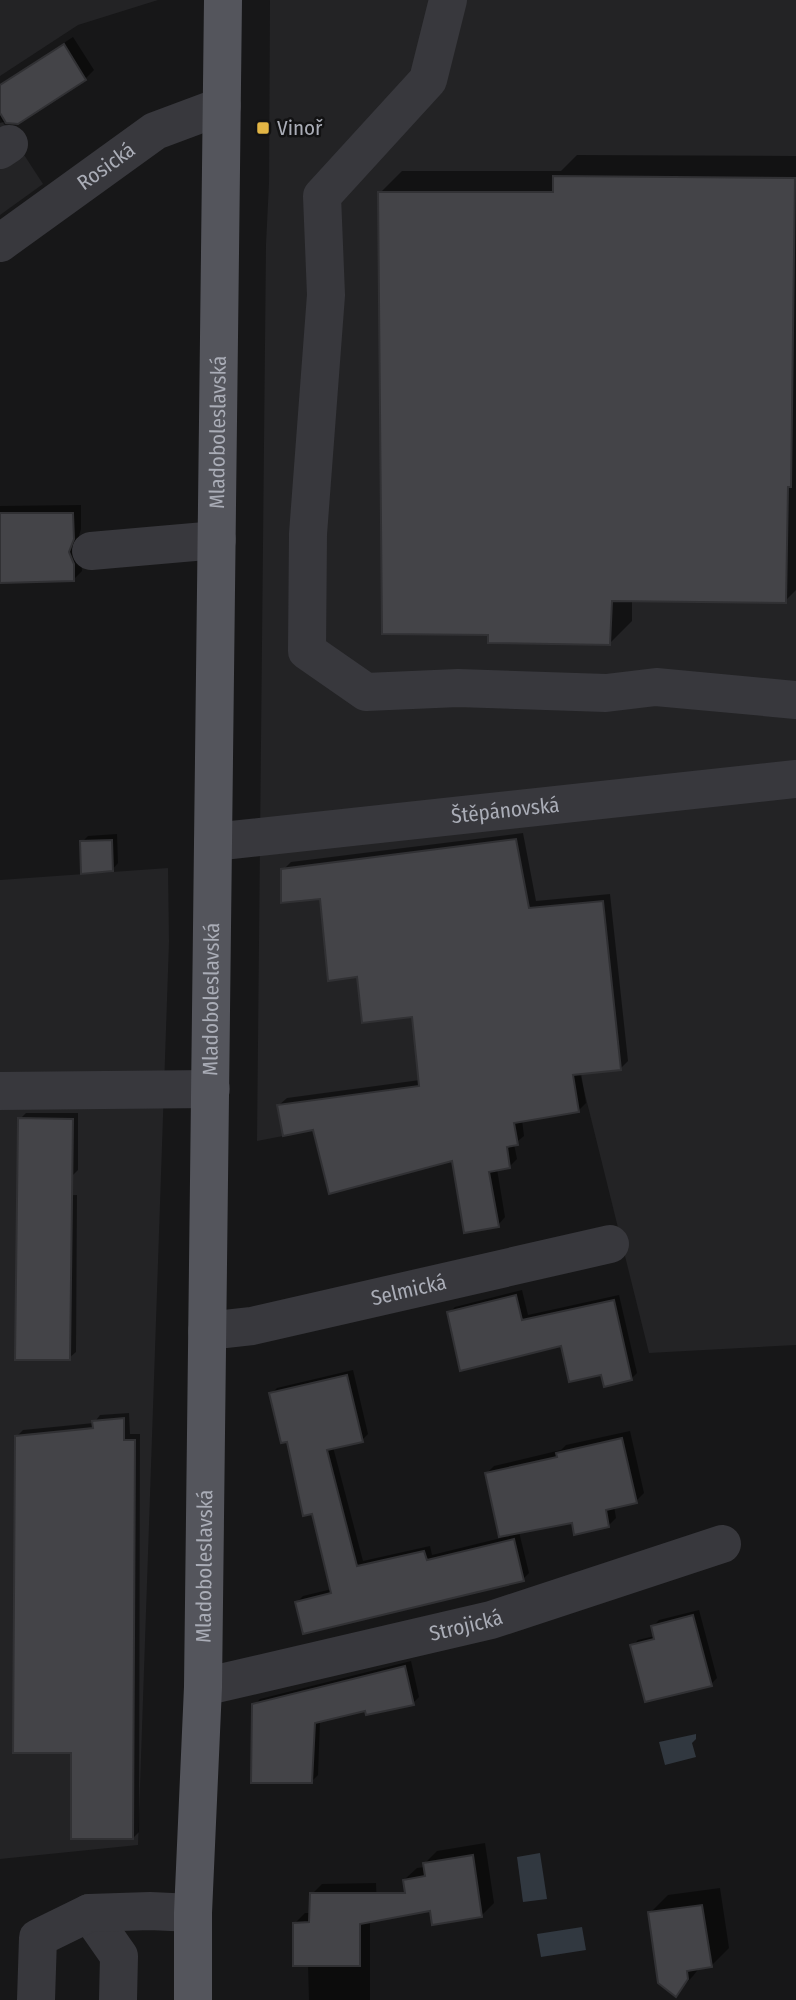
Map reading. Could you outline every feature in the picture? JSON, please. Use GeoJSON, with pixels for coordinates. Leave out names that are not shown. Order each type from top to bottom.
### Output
{"type":"FeatureCollection","features":[{"type":"Feature","properties":{"kind":"main road","name":"Mladoboleslavská"},"geometry":{"type":"LineString","coordinates":[[193,2000],[193,1913],[203,1687],[223,0]]}},
{"type":"Feature","properties":{"kind":"street"},"geometry":{"type":"LineString","coordinates":[[448,0],[428,80],[322,196],[326,295],[309,534],[307,651],[366,692],[458,688],[606,693],[656,687],[796,699]]}},
{"type":"Feature","properties":{"kind":"street","name":"Rosická"},"geometry":{"type":"LineString","coordinates":[[0,243],[155,131],[222,106]]}},
{"type":"Feature","properties":{"kind":"street"},"geometry":{"type":"LineString","coordinates":[[91,551],[217,541]]}},
{"type":"Feature","properties":{"kind":"street","name":"Štěpánovská"},"geometry":{"type":"LineString","coordinates":[[214,842],[796,779]]}},
{"type":"Feature","properties":{"kind":"street"},"geometry":{"type":"LineString","coordinates":[[0,1091],[211,1089]]}},
{"type":"Feature","properties":{"kind":"street","name":"Selmická"},"geometry":{"type":"LineString","coordinates":[[208,1331],[252,1326],[610,1244]]}},
{"type":"Feature","properties":{"kind":"street","name":"Strojická"},"geometry":{"type":"LineString","coordinates":[[203,1687],[491,1620],[722,1544]]}},
{"type":"Feature","properties":{"kind":"street"},"geometry":{"type":"LineString","coordinates":[[36,2000],[37,1938],[89,1913],[193,1913]]}},
{"type":"Feature","properties":{"kind":"street"},"geometry":{"type":"LineString","coordinates":[[89,1913],[119,1956],[118,2000]]}},
{"type":"Feature","properties":{"kind":"shaded area"},"geometry":{"type":"Polygon","coordinates":[[[0,0],[158,0],[78,25],[0,76],[0,0]]]}},
{"type":"Feature","properties":{"kind":"shaded area"},"geometry":{"type":"Polygon","coordinates":[[[270,0],[796,0],[796,1345],[649,1353],[580,1074],[424,1109],[257,1141],[270,0]]]}},
{"type":"Feature","properties":{"kind":"shaded area"},"geometry":{"type":"Polygon","coordinates":[[[0,118],[43,184],[0,215],[0,118]]]}},
{"type":"Feature","properties":{"kind":"shaded area"},"geometry":{"type":"Polygon","coordinates":[[[168,868],[169,942],[138,1845],[0,1859],[0,880],[168,868]]]}},
{"type":"Feature","properties":{"kind":"shaded area"},"geometry":{"type":"Polygon","coordinates":[[[696,1734],[692,1743],[696,1757],[665,1765],[659,1742],[696,1734]]]}},
{"type":"Feature","properties":{"kind":"shaded area"},"geometry":{"type":"Polygon","coordinates":[[[540,1853],[547,1899],[523,1902],[517,1857],[540,1853]]]}},
{"type":"Feature","properties":{"kind":"shaded area"},"geometry":{"type":"Polygon","coordinates":[[[582,1927],[586,1950],[541,1957],[537,1934],[582,1927]]]}},
{"type":"Feature","properties":{"kind":"building"},"geometry":{"type":"Polygon","coordinates":[[[64,44],[86,80],[18,124],[6,123],[0,113],[0,85],[64,44]]]}},
{"type":"Feature","properties":{"kind":"building"},"geometry":{"type":"Polygon","coordinates":[[[553,176],[795,178],[791,487],[788,487],[786,603],[612,601],[610,645],[488,643],[488,635],[382,634],[378,192],[553,192],[553,176]]]}},
{"type":"Feature","properties":{"kind":"building"},"geometry":{"type":"Polygon","coordinates":[[[0,513],[73,513],[74,539],[69,552],[74,564],[74,581],[0,583],[0,513]]]}},
{"type":"Feature","properties":{"kind":"building"},"geometry":{"type":"Polygon","coordinates":[[[516,839],[529,908],[603,901],[621,1070],[573,1075],[579,1112],[514,1123],[518,1145],[507,1147],[510,1168],[489,1172],[499,1227],[464,1233],[452,1161],[329,1194],[313,1130],[283,1136],[277,1105],[419,1086],[412,1017],[362,1023],[357,977],[328,981],[320,899],[281,903],[281,869],[516,839]]]}},
{"type":"Feature","properties":{"kind":"building"},"geometry":{"type":"Polygon","coordinates":[[[112,840],[113,871],[81,874],[80,841],[112,840]]]}},
{"type":"Feature","properties":{"kind":"building"},"geometry":{"type":"Polygon","coordinates":[[[18,1118],[73,1119],[70,1360],[15,1360],[18,1118]]]}},
{"type":"Feature","properties":{"kind":"building"},"geometry":{"type":"Polygon","coordinates":[[[516,1295],[522,1320],[614,1300],[632,1380],[604,1387],[601,1375],[569,1382],[561,1346],[460,1371],[447,1312],[516,1295]]]}},
{"type":"Feature","properties":{"kind":"building"},"geometry":{"type":"Polygon","coordinates":[[[347,1375],[363,1442],[327,1450],[357,1566],[424,1551],[427,1560],[514,1539],[524,1581],[303,1634],[295,1602],[331,1593],[312,1514],[303,1516],[287,1442],[281,1443],[269,1393],[347,1375]]]}},
{"type":"Feature","properties":{"kind":"building"},"geometry":{"type":"Polygon","coordinates":[[[124,1418],[124,1440],[135,1440],[133,1839],[71,1839],[71,1753],[13,1753],[15,1436],[93,1428],[92,1421],[124,1418]]]}},
{"type":"Feature","properties":{"kind":"building"},"geometry":{"type":"Polygon","coordinates":[[[622,1438],[637,1503],[606,1510],[609,1527],[574,1535],[572,1523],[499,1537],[485,1473],[557,1457],[556,1453],[622,1438]]]}},
{"type":"Feature","properties":{"kind":"building"},"geometry":{"type":"Polygon","coordinates":[[[693,1615],[712,1686],[645,1702],[630,1645],[654,1639],[651,1626],[693,1615]]]}},
{"type":"Feature","properties":{"kind":"building"},"geometry":{"type":"Polygon","coordinates":[[[405,1666],[414,1705],[366,1715],[365,1711],[315,1723],[312,1783],[251,1783],[252,1704],[405,1666]]]}},
{"type":"Feature","properties":{"kind":"building"},"geometry":{"type":"Polygon","coordinates":[[[473,1855],[482,1917],[432,1925],[430,1911],[360,1924],[360,1966],[293,1966],[293,1923],[309,1922],[310,1893],[405,1893],[403,1880],[425,1876],[423,1863],[473,1855]]]}},
{"type":"Feature","properties":{"kind":"building"},"geometry":{"type":"Polygon","coordinates":[[[702,1905],[712,1967],[687,1971],[688,1979],[676,1997],[658,1983],[648,1912],[702,1905]]]}},
{"type":"Feature","properties":{"kind":"place","name":"Vinoř"},"geometry":{"type":"Point","coordinates":[263,128]}}]}
